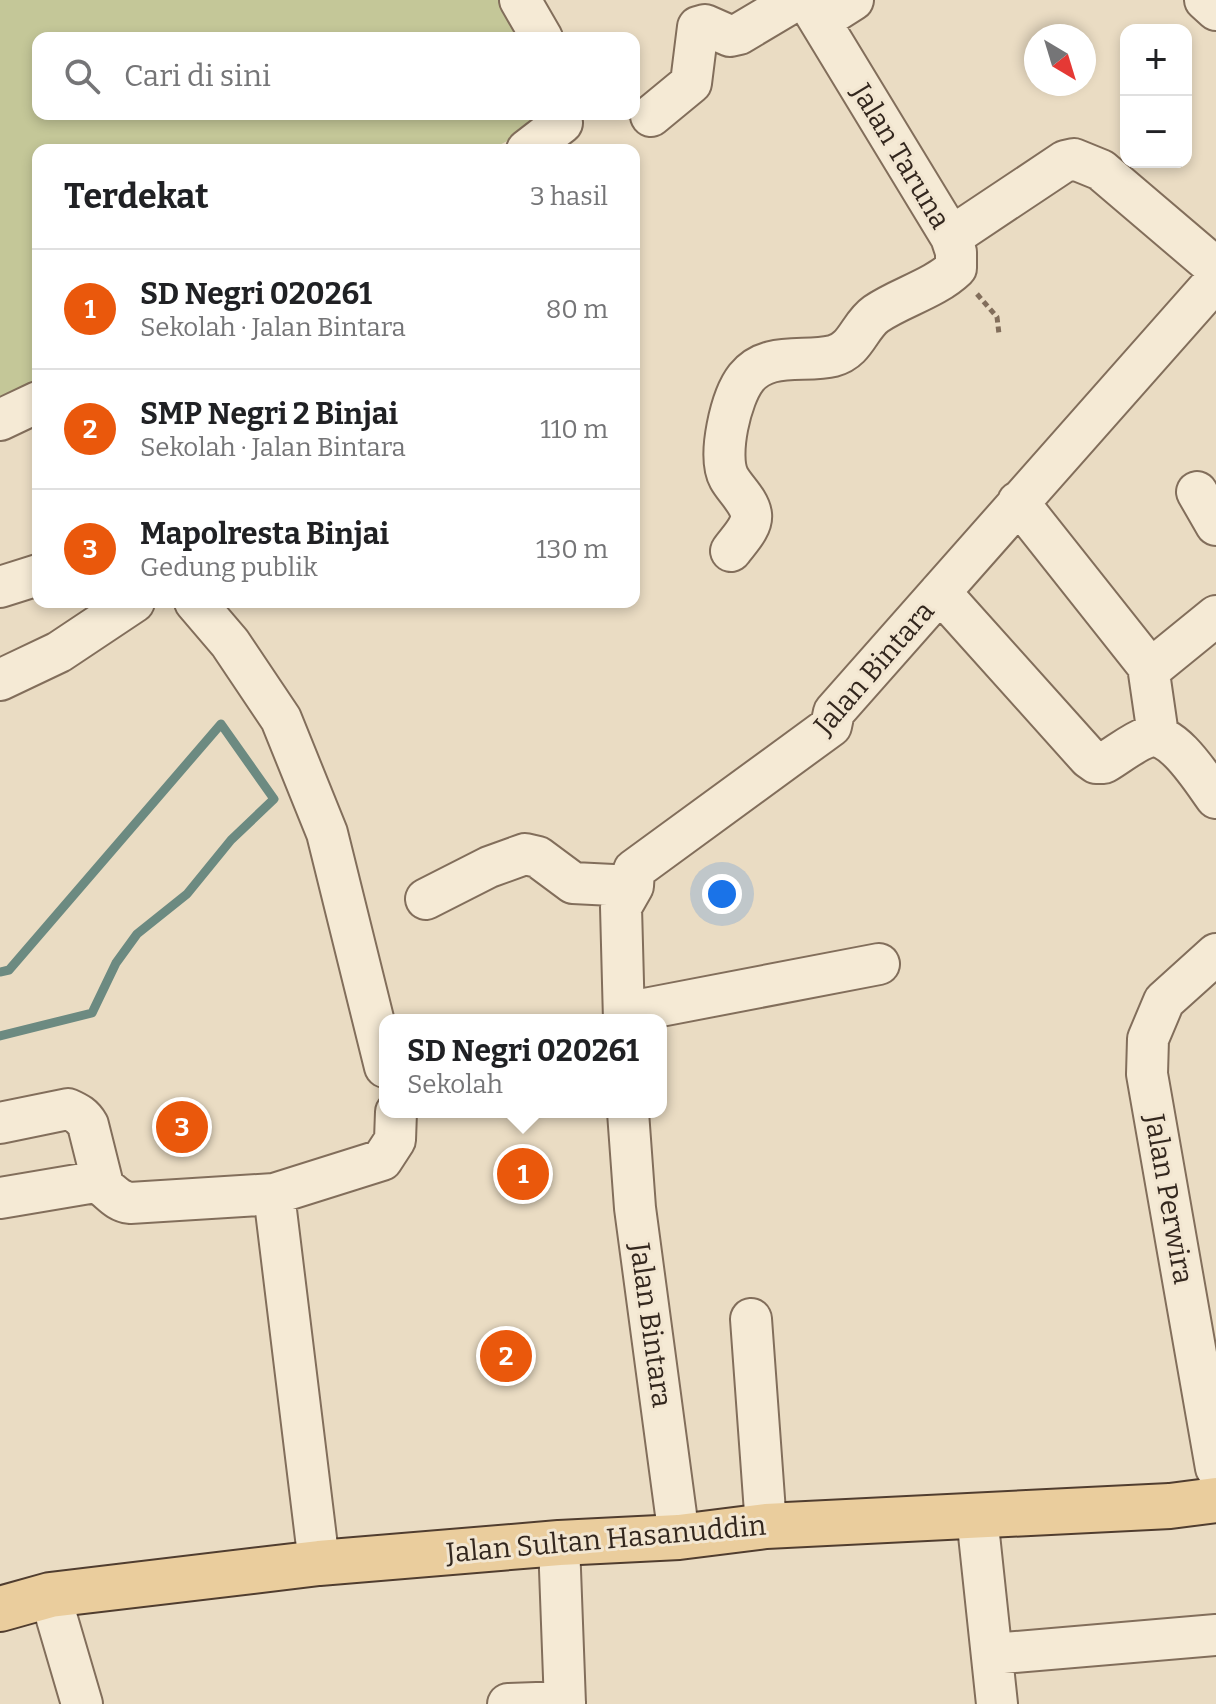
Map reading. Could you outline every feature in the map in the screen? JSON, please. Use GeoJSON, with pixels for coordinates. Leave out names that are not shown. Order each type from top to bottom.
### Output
{"type":"FeatureCollection","features":[{"type":"Feature","properties":{"kind":"main road","name":"Jalan Sultan Hasanuddin"},"geometry":{"type":"LineString","coordinates":[[0,1609],[50,1595],[319,1563],[559,1543],[679,1537],[766,1526],[1170,1506],[1216,1500]]}},
{"type":"Feature","properties":{"kind":"street"},"geometry":{"type":"LineString","coordinates":[[520,0],[539,32]]}},
{"type":"Feature","properties":{"kind":"street"},"geometry":{"type":"LineString","coordinates":[[651,116],[691,83],[696,32],[701,25],[730,36],[808,7],[853,0]]}},
{"type":"Feature","properties":{"kind":"street"},"geometry":{"type":"LineString","coordinates":[[1205,0],[1216,10]]}},
{"type":"Feature","properties":{"kind":"street","name":"Jalan Taruna"},"geometry":{"type":"LineString","coordinates":[[808,7],[953,253],[1065,161],[1074,159],[1101,170],[1216,268]]}},
{"type":"Feature","properties":{"kind":"street"},"geometry":{"type":"LineString","coordinates":[[538,144],[565,129]]}},
{"type":"Feature","properties":{"kind":"street"},"geometry":{"type":"LineString","coordinates":[[731,551],[751,519],[748,505],[725,469],[725,442],[734,405],[747,376],[763,365],[779,360],[836,355],[850,347],[874,315],[945,278],[953,253]]}},
{"type":"Feature","properties":{"kind":"street","name":"Jalan Bintara"},"geometry":{"type":"LineString","coordinates":[[624,1014],[621,907],[633,886],[634,870],[831,726],[834,712],[1216,280]]}},
{"type":"Feature","properties":{"kind":"street"},"geometry":{"type":"LineString","coordinates":[[0,420],[32,405]]}},
{"type":"Feature","properties":{"kind":"street"},"geometry":{"type":"LineString","coordinates":[[1018,502],[1148,666],[1158,735]]}},
{"type":"Feature","properties":{"kind":"street"},"geometry":{"type":"LineString","coordinates":[[0,587],[32,577]]}},
{"type":"Feature","properties":{"kind":"street"},"geometry":{"type":"LineString","coordinates":[[940,592],[1089,758],[1096,763],[1104,763],[1149,736],[1158,735],[1183,754],[1216,798]]}},
{"type":"Feature","properties":{"kind":"street"},"geometry":{"type":"LineString","coordinates":[[0,680],[59,652],[125,608]]}},
{"type":"Feature","properties":{"kind":"street"},"geometry":{"type":"LineString","coordinates":[[200,608],[230,643],[281,719],[293,747],[327,833],[379,1043]]}},
{"type":"Feature","properties":{"kind":"street"},"geometry":{"type":"LineString","coordinates":[[1148,666],[1157,664],[1216,616]]}},
{"type":"Feature","properties":{"kind":"street"},"geometry":{"type":"LineString","coordinates":[[426,899],[489,867],[525,854],[538,857],[573,883],[633,886]]}},
{"type":"Feature","properties":{"kind":"street","name":"Jalan Perwira"},"geometry":{"type":"LineString","coordinates":[[1216,954],[1164,1001],[1148,1039],[1147,1074],[1216,1468]]}},
{"type":"Feature","properties":{"kind":"street"},"geometry":{"type":"LineString","coordinates":[[634,1014],[879,964]]}},
{"type":"Feature","properties":{"kind":"street"},"geometry":{"type":"LineString","coordinates":[[0,1123],[68,1109],[76,1112],[88,1125],[103,1185]]}},
{"type":"Feature","properties":{"kind":"street"},"geometry":{"type":"LineString","coordinates":[[0,1198],[95,1182],[115,1197],[130,1203],[274,1194],[382,1160],[395,1140],[396,1118]]}},
{"type":"Feature","properties":{"kind":"street","name":"Jalan Bintara"},"geometry":{"type":"LineString","coordinates":[[628,1118],[635,1208],[679,1537]]}},
{"type":"Feature","properties":{"kind":"street"},"geometry":{"type":"LineString","coordinates":[[274,1194],[319,1563]]}},
{"type":"Feature","properties":{"kind":"street"},"geometry":{"type":"LineString","coordinates":[[751,1319],[766,1526]]}},
{"type":"Feature","properties":{"kind":"street"},"geometry":{"type":"LineString","coordinates":[[977,1516],[997,1704]]}},
{"type":"Feature","properties":{"kind":"street"},"geometry":{"type":"LineString","coordinates":[[508,1704],[565,1703],[559,1543]]}},
{"type":"Feature","properties":{"kind":"street"},"geometry":{"type":"LineString","coordinates":[[50,1595],[82,1704]]}},
{"type":"Feature","properties":{"kind":"street"},"geometry":{"type":"LineString","coordinates":[[992,1654],[1216,1635]]}},
{"type":"Feature","properties":{"kind":"path"},"geometry":{"type":"LineString","coordinates":[[953,253],[997,317],[999,334]]}},
{"type":"Feature","properties":{"kind":"green space"},"geometry":{"type":"Polygon","coordinates":[[[0,0],[514,0],[533,32],[32,32],[32,120],[537,120],[522,133],[501,144],[32,144],[32,394],[0,411],[0,0]]]}},
{"type":"Feature","properties":{"kind":"waterway"},"geometry":{"type":"LineString","coordinates":[[0,972],[9,970],[221,724],[274,799],[231,840],[187,894],[137,934],[116,963],[92,1013],[0,1036]]}},
{"type":"Feature","properties":{"kind":"place","name":"Mapolresta Binjai"},"geometry":{"type":"Point","coordinates":[182,1127]}},
{"type":"Feature","properties":{"kind":"place","name":"SD Negri 020261"},"geometry":{"type":"Point","coordinates":[523,1174]}},
{"type":"Feature","properties":{"kind":"place","name":"SMP Negri 2 Binjai"},"geometry":{"type":"Point","coordinates":[506,1356]}}]}
